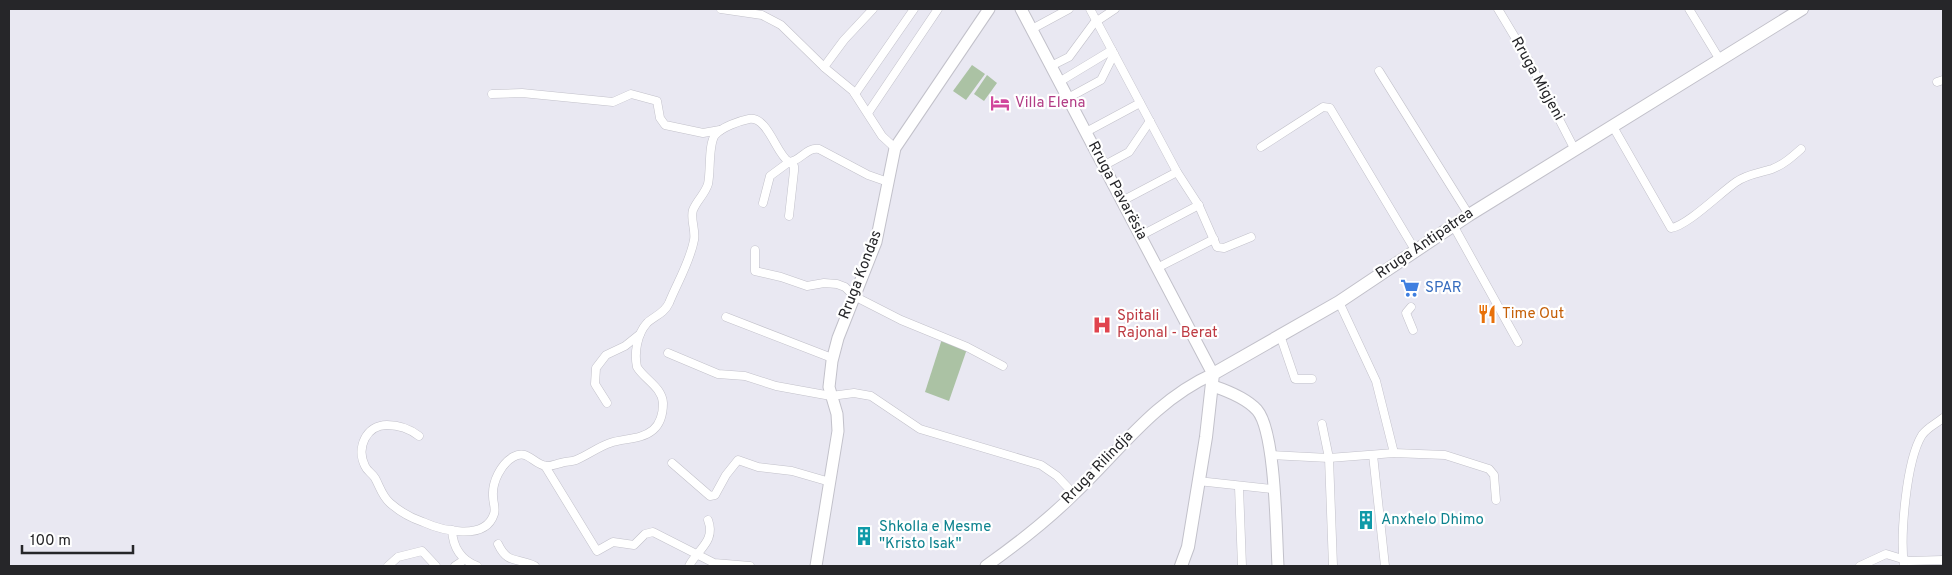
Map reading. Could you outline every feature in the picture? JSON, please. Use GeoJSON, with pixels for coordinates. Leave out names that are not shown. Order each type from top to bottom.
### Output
{"type":"FeatureCollection","features":[{"type":"Feature","properties":{"kind":"main road","name":"Rruga Antipatrea"},"geometry":{"type":"LineString","coordinates":[[1213,380],[1280,335],[1338,302],[1453,225],[1802,9]]}},
{"type":"Feature","properties":{"kind":"main road"},"geometry":{"type":"LineString","coordinates":[[1181,566],[1188,546],[1213,380]]}},
{"type":"Feature","properties":{"kind":"street"},"geometry":{"type":"LineString","coordinates":[[721,9],[762,15],[774,20],[855,94],[882,136],[895,148]]}},
{"type":"Feature","properties":{"kind":"street"},"geometry":{"type":"LineString","coordinates":[[824,67],[844,40],[873,9]]}},
{"type":"Feature","properties":{"kind":"street"},"geometry":{"type":"LineString","coordinates":[[855,94],[914,9]]}},
{"type":"Feature","properties":{"kind":"street"},"geometry":{"type":"LineString","coordinates":[[868,113],[938,9]]}},
{"type":"Feature","properties":{"kind":"street","name":"Rruga Kondas"},"geometry":{"type":"LineString","coordinates":[[816,566],[838,423],[829,381],[832,358],[876,242],[895,148],[989,9]]}},
{"type":"Feature","properties":{"kind":"street","name":"Rruga Pavarësia"},"geometry":{"type":"LineString","coordinates":[[1021,9],[1157,268],[1213,380]]}},
{"type":"Feature","properties":{"kind":"street"},"geometry":{"type":"LineString","coordinates":[[1032,29],[1070,9]]}},
{"type":"Feature","properties":{"kind":"street"},"geometry":{"type":"LineString","coordinates":[[1090,9],[1177,172],[1198,205],[1217,247],[1222,249],[1251,237]]}},
{"type":"Feature","properties":{"kind":"street"},"geometry":{"type":"LineString","coordinates":[[1051,66],[1069,56],[1097,21],[1115,9]]}},
{"type":"Feature","properties":{"kind":"street","name":"Rruga Migjeni"},"geometry":{"type":"LineString","coordinates":[[1498,9],[1528,59],[1575,150]]}},
{"type":"Feature","properties":{"kind":"street"},"geometry":{"type":"LineString","coordinates":[[1689,9],[1720,60]]}},
{"type":"Feature","properties":{"kind":"street"},"geometry":{"type":"LineString","coordinates":[[1059,82],[1113,52]]}},
{"type":"Feature","properties":{"kind":"street"},"geometry":{"type":"LineString","coordinates":[[1068,98],[1101,80],[1113,52]]}},
{"type":"Feature","properties":{"kind":"street"},"geometry":{"type":"LineString","coordinates":[[1379,70],[1469,215]]}},
{"type":"Feature","properties":{"kind":"street"},"geometry":{"type":"LineString","coordinates":[[492,94],[522,93],[613,102],[626,94],[637,95],[657,101],[661,120],[670,127],[703,133],[722,130],[748,119],[755,119],[768,130],[783,157],[794,166],[789,216]]}},
{"type":"Feature","properties":{"kind":"street"},"geometry":{"type":"LineString","coordinates":[[1086,132],[1140,103]]}},
{"type":"Feature","properties":{"kind":"street"},"geometry":{"type":"LineString","coordinates":[[1261,147],[1322,107],[1330,108],[1415,250]]}},
{"type":"Feature","properties":{"kind":"street"},"geometry":{"type":"LineString","coordinates":[[1103,166],[1129,152],[1150,121]]}},
{"type":"Feature","properties":{"kind":"street"},"geometry":{"type":"LineString","coordinates":[[1612,125],[1671,228],[1685,224],[1709,202],[1738,180],[1772,169],[1787,161],[1801,149]]}},
{"type":"Feature","properties":{"kind":"street"},"geometry":{"type":"LineString","coordinates":[[607,403],[595,384],[596,368],[606,355],[622,348],[640,334],[647,323],[665,309],[688,262],[694,240],[693,210],[704,195],[708,183],[712,142],[722,130]]}},
{"type":"Feature","properties":{"kind":"street"},"geometry":{"type":"LineString","coordinates":[[763,203],[770,176],[810,150],[819,149],[868,175],[888,182]]}},
{"type":"Feature","properties":{"kind":"street"},"geometry":{"type":"LineString","coordinates":[[1122,201],[1177,172]]}},
{"type":"Feature","properties":{"kind":"street"},"geometry":{"type":"LineString","coordinates":[[1140,236],[1198,205]]}},
{"type":"Feature","properties":{"kind":"street"},"geometry":{"type":"LineString","coordinates":[[1453,225],[1518,342]]}},
{"type":"Feature","properties":{"kind":"street"},"geometry":{"type":"LineString","coordinates":[[1157,268],[1214,239]]}},
{"type":"Feature","properties":{"kind":"street"},"geometry":{"type":"LineString","coordinates":[[755,250],[755,271],[781,276],[807,286],[824,283],[845,287],[854,296],[901,320],[967,347],[1003,366]]}},
{"type":"Feature","properties":{"kind":"street"},"geometry":{"type":"LineString","coordinates":[[1338,302],[1376,381],[1394,453]]}},
{"type":"Feature","properties":{"kind":"street"},"geometry":{"type":"LineString","coordinates":[[1411,308],[1406,314],[1413,330]]}},
{"type":"Feature","properties":{"kind":"street"},"geometry":{"type":"LineString","coordinates":[[726,317],[832,358]]}},
{"type":"Feature","properties":{"kind":"street"},"geometry":{"type":"LineString","coordinates":[[546,466],[575,461],[610,443],[646,435],[658,425],[662,410],[662,399],[657,389],[637,366],[640,334]]}},
{"type":"Feature","properties":{"kind":"street"},"geometry":{"type":"LineString","coordinates":[[1280,335],[1295,379],[1312,379]]}},
{"type":"Feature","properties":{"kind":"street"},"geometry":{"type":"LineString","coordinates":[[668,353],[718,374],[745,376],[776,386],[831,396],[854,393],[871,396],[903,419],[926,431],[1041,465],[1057,476],[1074,494]]}},
{"type":"Feature","properties":{"kind":"street"},"geometry":{"type":"LineString","coordinates":[[1213,380],[1256,410],[1266,430],[1270,456],[1278,566]]}},
{"type":"Feature","properties":{"kind":"street","name":"Rruga Rilindja"},"geometry":{"type":"LineString","coordinates":[[986,566],[1026,536],[1074,494],[1154,411],[1183,389],[1213,380]]}},
{"type":"Feature","properties":{"kind":"street"},"geometry":{"type":"LineString","coordinates":[[1904,563],[1903,535],[1912,461],[1924,433],[1943,418]]}},
{"type":"Feature","properties":{"kind":"street"},"geometry":{"type":"LineString","coordinates":[[1322,424],[1329,458],[1333,566]]}},
{"type":"Feature","properties":{"kind":"street"},"geometry":{"type":"LineString","coordinates":[[419,436],[407,429],[392,425],[371,430],[363,440],[362,448],[366,468],[373,475],[383,495],[401,512],[422,522],[452,530],[476,530],[492,518],[495,508],[493,490],[495,480],[513,457],[527,455],[546,466],[597,551],[613,542],[634,545],[649,532],[714,563],[750,566]]}},
{"type":"Feature","properties":{"kind":"street"},"geometry":{"type":"LineString","coordinates":[[1270,456],[1329,458],[1394,453],[1445,455],[1489,470],[1494,475],[1496,500]]}},
{"type":"Feature","properties":{"kind":"street"},"geometry":{"type":"LineString","coordinates":[[1373,455],[1385,566]]}},
{"type":"Feature","properties":{"kind":"street"},"geometry":{"type":"LineString","coordinates":[[672,463],[710,496],[716,495],[726,474],[738,460],[758,467],[792,471],[830,482]]}},
{"type":"Feature","properties":{"kind":"street"},"geometry":{"type":"LineString","coordinates":[[1198,481],[1239,487],[1272,489]]}},
{"type":"Feature","properties":{"kind":"street"},"geometry":{"type":"LineString","coordinates":[[1239,487],[1242,566]]}},
{"type":"Feature","properties":{"kind":"street"},"geometry":{"type":"LineString","coordinates":[[689,566],[711,533],[708,520]]}},
{"type":"Feature","properties":{"kind":"street"},"geometry":{"type":"LineString","coordinates":[[452,530],[454,545],[464,560],[477,566]]}},
{"type":"Feature","properties":{"kind":"street"},"geometry":{"type":"LineString","coordinates":[[498,544],[502,553],[509,559],[535,566]]}},
{"type":"Feature","properties":{"kind":"street"},"geometry":{"type":"LineString","coordinates":[[388,566],[398,557],[422,551],[436,566]]}},
{"type":"Feature","properties":{"kind":"street"},"geometry":{"type":"LineString","coordinates":[[1860,566],[1886,554],[1904,563],[1943,560]]}},
{"type":"Feature","properties":{"kind":"street"},"geometry":{"type":"LineString","coordinates":[[455,566],[464,560]]}},
{"type":"Feature","properties":{"kind":"green space"},"geometry":{"type":"Polygon","coordinates":[[[972,65],[985,74],[966,100],[953,91],[972,65]]]}},
{"type":"Feature","properties":{"kind":"green space"},"geometry":{"type":"Polygon","coordinates":[[[987,75],[997,83],[984,101],[974,94],[987,75]]]}},
{"type":"Feature","properties":{"kind":"green space"},"geometry":{"type":"Polygon","coordinates":[[[942,339],[967,349],[949,401],[925,392],[942,339]]]}},
{"type":"Feature","properties":{"kind":"place","name":"Villa Elena"},"geometry":{"type":"Point","coordinates":[1000,103]}},
{"type":"Feature","properties":{"kind":"place","name":"SPAR"},"geometry":{"type":"Point","coordinates":[1410,288]}},
{"type":"Feature","properties":{"kind":"place","name":"Time Out"},"geometry":{"type":"Point","coordinates":[1487,314]}},
{"type":"Feature","properties":{"kind":"place","name":"Spitali Rajonal - Berat"},"geometry":{"type":"Point","coordinates":[1102,325]}},
{"type":"Feature","properties":{"kind":"place","name":"Anxhelo Dhimo"},"geometry":{"type":"Point","coordinates":[1366,520]}},
{"type":"Feature","properties":{"kind":"place","name":"Shkolla e Mesme \"Kristo Isak\""},"geometry":{"type":"Point","coordinates":[864,536]}}]}
